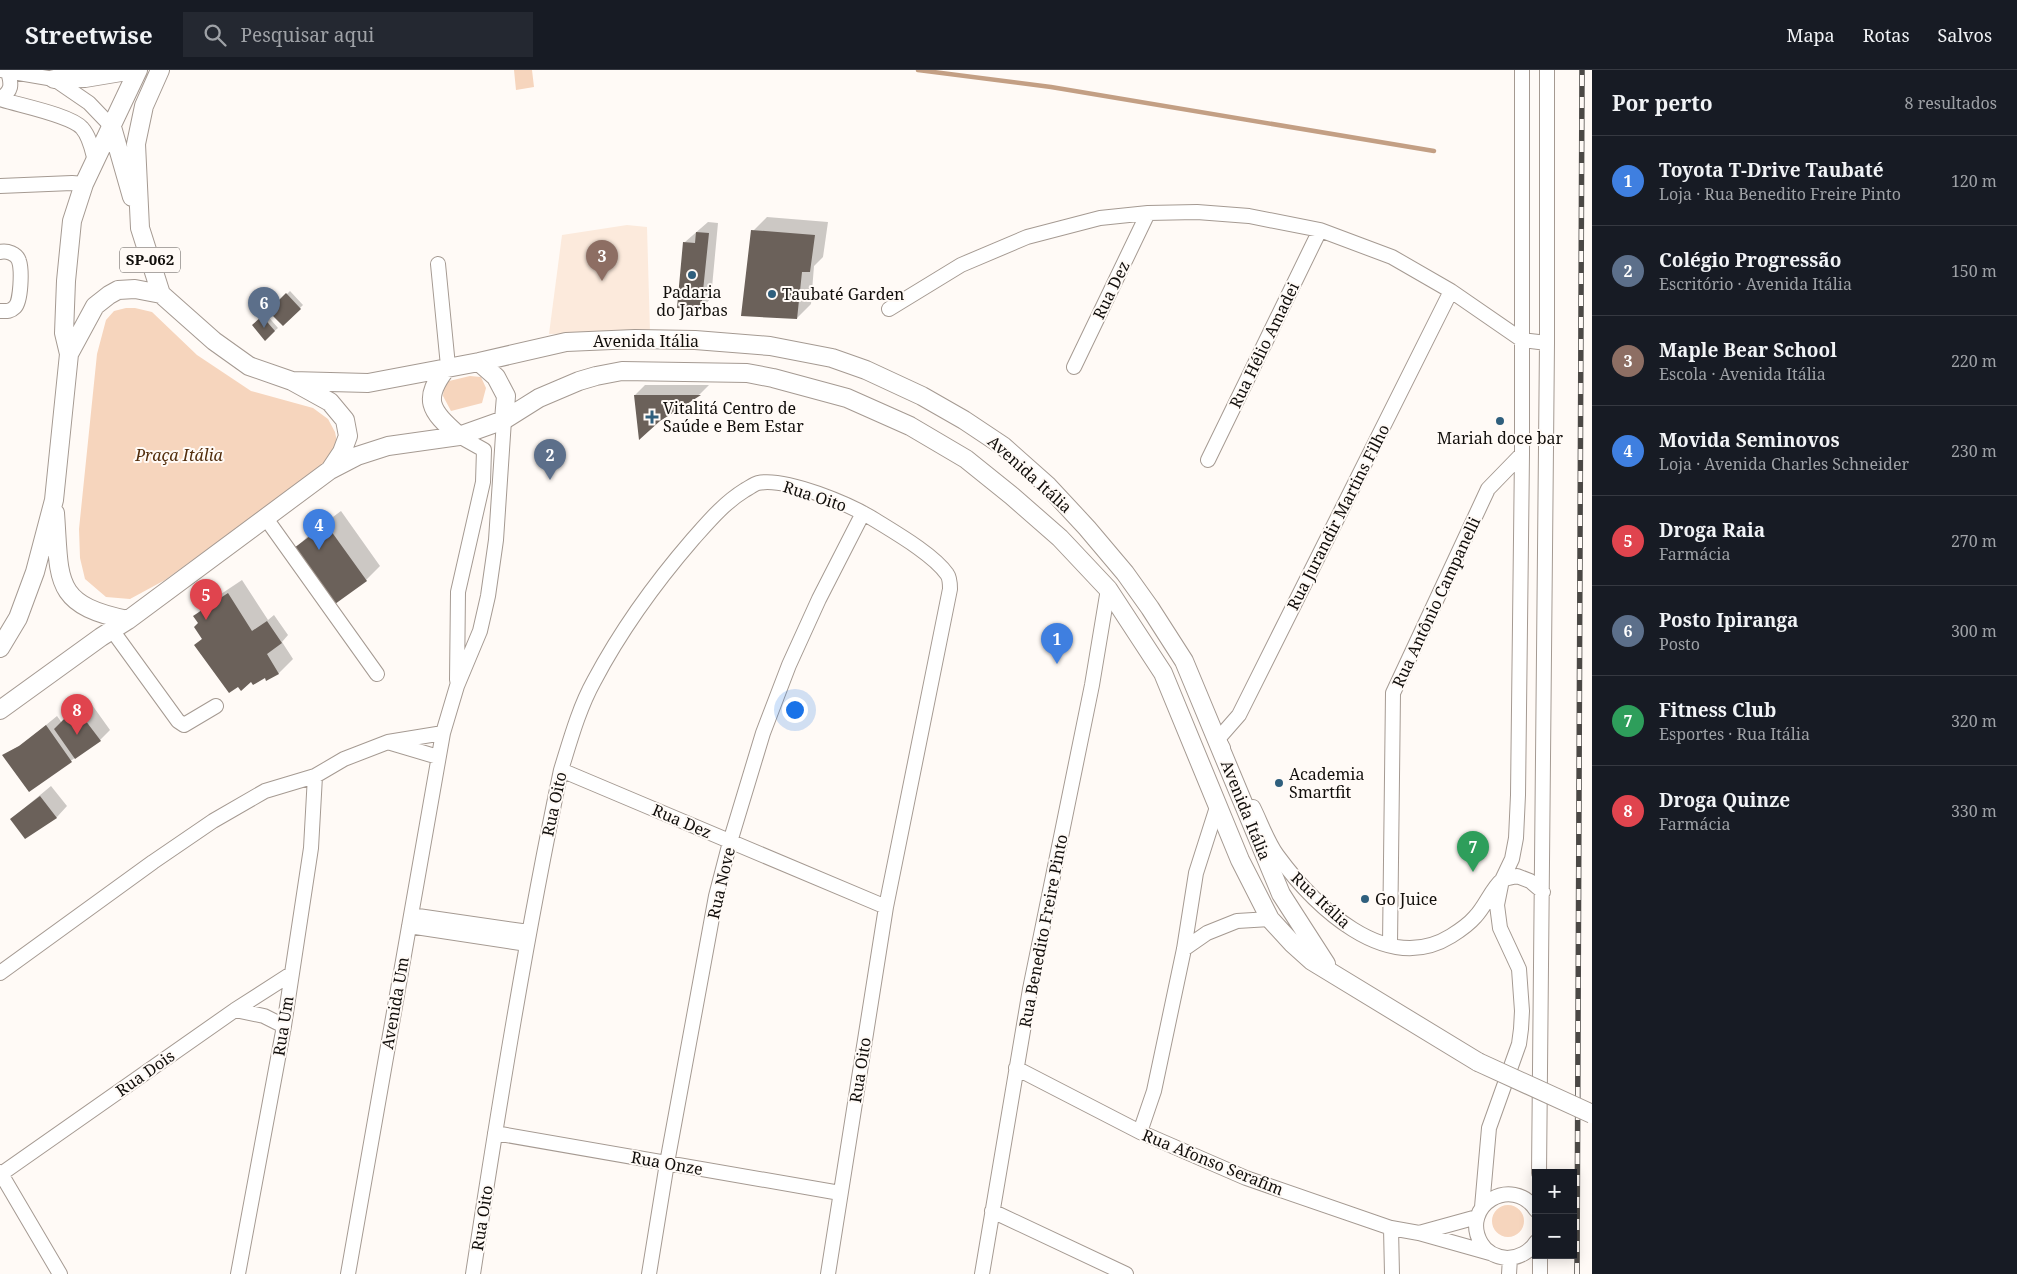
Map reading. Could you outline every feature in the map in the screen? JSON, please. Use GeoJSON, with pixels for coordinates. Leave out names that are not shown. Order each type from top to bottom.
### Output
{"type":"FeatureCollection","features":[{"type":"Feature","properties":{"kind":"main road"},"geometry":{"type":"LineString","coordinates":[[54,80],[85,78],[133,70]]}},
{"type":"Feature","properties":{"kind":"main road","name":"SP-062"},"geometry":{"type":"LineString","coordinates":[[0,648],[18,618],[35,572],[54,500],[68,354],[64,333],[66,281],[72,221],[84,184],[138,70]]}},
{"type":"Feature","properties":{"kind":"main road","name":"SP-062"},"geometry":{"type":"LineString","coordinates":[[0,710],[128,620],[330,470],[342,452],[348,436],[345,420],[330,402],[292,381],[249,366],[214,342],[161,294],[140,228],[136,144],[144,106],[160,70]]}},
{"type":"Feature","properties":{"kind":"main road"},"geometry":{"type":"LineString","coordinates":[[112,127],[140,228]]}},
{"type":"Feature","properties":{"kind":"main road","name":"SP-062"},"geometry":{"type":"LineString","coordinates":[[68,354],[83,331],[95,306],[109,295],[118,290],[135,289],[161,294]]}},
{"type":"Feature","properties":{"kind":"main road","name":"Avenida Itália"},"geometry":{"type":"LineString","coordinates":[[292,381],[368,383],[448,366],[479,362],[566,342],[635,339],[696,340],[770,346],[832,358],[866,370],[922,396],[964,420],[1003,446],[1048,486],[1125,573],[1184,661],[1281,894],[1332,973]]}},
{"type":"Feature","properties":{"kind":"main road"},"geometry":{"type":"LineString","coordinates":[[330,470],[358,456],[388,446],[459,436],[504,420],[506,396],[496,377],[479,362]]}},
{"type":"Feature","properties":{"kind":"main road"},"geometry":{"type":"LineString","coordinates":[[448,366],[436,382],[431,400],[434,411],[440,419],[459,436]]}},
{"type":"Feature","properties":{"kind":"main road","name":"Avenida Itália"},"geometry":{"type":"LineString","coordinates":[[504,420],[539,398],[596,376],[622,372],[747,373],[794,383],[847,398],[910,426],[966,458],[1060,538],[1108,589],[1163,673],[1240,860],[1270,919],[1292,943],[1312,961],[1478,1062],[1592,1114]]}},
{"type":"Feature","properties":{"kind":"main road","name":"SP-062"},"geometry":{"type":"LineString","coordinates":[[54,500],[60,573],[65,590],[80,604],[104,615],[128,620]]}},
{"type":"Feature","properties":{"kind":"street"},"geometry":{"type":"LineString","coordinates":[[1490,1253],[1478,1237],[1476,1227],[1480,1212],[1489,1128],[1519,1044],[1522,1011],[1519,969],[1500,928],[1497,906],[1502,880],[1512,859],[1516,838],[1518,795],[1522,454],[1522,70]]}},
{"type":"Feature","properties":{"kind":"street"},"geometry":{"type":"LineString","coordinates":[[1539,1169],[1547,342],[1547,70]]}},
{"type":"Feature","properties":{"kind":"street"},"geometry":{"type":"LineString","coordinates":[[4,71],[54,80],[89,103],[112,127]]}},
{"type":"Feature","properties":{"kind":"street"},"geometry":{"type":"LineString","coordinates":[[0,99],[7,94],[12,83],[4,71]]}},
{"type":"Feature","properties":{"kind":"street"},"geometry":{"type":"LineString","coordinates":[[0,99],[70,119],[82,127],[90,141],[95,161]]}},
{"type":"Feature","properties":{"kind":"street"},"geometry":{"type":"LineString","coordinates":[[0,186],[84,184]]}},
{"type":"Feature","properties":{"kind":"street"},"geometry":{"type":"LineString","coordinates":[[889,309],[961,265],[1027,237],[1100,218],[1148,213],[1197,212],[1249,216],[1320,230],[1392,257],[1452,291],[1522,340],[1547,342]]}},
{"type":"Feature","properties":{"kind":"street","name":"Rua Dez"},"geometry":{"type":"LineString","coordinates":[[1074,367],[1148,213]]}},
{"type":"Feature","properties":{"kind":"street","name":"Rua Hélio Amadei"},"geometry":{"type":"LineString","coordinates":[[1208,460],[1320,230]]}},
{"type":"Feature","properties":{"kind":"street"},"geometry":{"type":"LineString","coordinates":[[0,252],[5,251],[14,254],[19,261],[20,298],[16,306],[10,311],[0,312]]}},
{"type":"Feature","properties":{"kind":"street"},"geometry":{"type":"LineString","coordinates":[[438,264],[448,366]]}},
{"type":"Feature","properties":{"kind":"street","name":"Rua Jurandir Martins Filho"},"geometry":{"type":"LineString","coordinates":[[1218,739],[1239,715],[1452,291]]}},
{"type":"Feature","properties":{"kind":"street"},"geometry":{"type":"LineString","coordinates":[[457,686],[480,631],[488,596],[496,540],[504,420]]}},
{"type":"Feature","properties":{"kind":"street"},"geometry":{"type":"LineString","coordinates":[[457,686],[458,592],[483,482],[484,467],[484,450],[459,436]]}},
{"type":"Feature","properties":{"kind":"street","name":"Rua Antônio Campanelli"},"geometry":{"type":"LineString","coordinates":[[1390,945],[1393,693],[1488,489],[1522,454]]}},
{"type":"Feature","properties":{"kind":"street","name":"Rua Oito"},"geometry":{"type":"LineString","coordinates":[[473,1274],[494,1133],[528,938],[561,770],[593,683],[632,617],[673,562],[730,499],[758,483],[784,483],[831,499],[864,513],[901,536],[934,561],[949,576],[950,589],[886,907],[828,1274]]}},
{"type":"Feature","properties":{"kind":"street","name":"Rua Nove"},"geometry":{"type":"LineString","coordinates":[[649,1274],[667,1163],[716,896],[730,842],[763,733],[789,665],[819,599],[864,513]]}},
{"type":"Feature","properties":{"kind":"street"},"geometry":{"type":"LineString","coordinates":[[266,517],[377,674]]}},
{"type":"Feature","properties":{"kind":"street","name":"Rua Benedito Freire Pinto"},"geometry":{"type":"LineString","coordinates":[[982,1274],[1030,989],[1092,686],[1108,589]]}},
{"type":"Feature","properties":{"kind":"street"},"geometry":{"type":"LineString","coordinates":[[112,630],[178,721],[184,725],[216,706]]}},
{"type":"Feature","properties":{"kind":"street","name":"Avenida Um"},"geometry":{"type":"LineString","coordinates":[[348,1274],[438,757],[457,686]]}},
{"type":"Feature","properties":{"kind":"street"},"geometry":{"type":"LineString","coordinates":[[0,973],[153,862],[213,821],[265,791],[315,776],[344,759],[388,742],[443,733]]}},
{"type":"Feature","properties":{"kind":"street","name":"Rua Itália"},"geometry":{"type":"LineString","coordinates":[[1218,739],[1276,853],[1291,873],[1320,904],[1346,926],[1365,937],[1390,945],[1407,947],[1428,946],[1450,936],[1475,917],[1502,880]]}},
{"type":"Feature","properties":{"kind":"street"},"geometry":{"type":"LineString","coordinates":[[388,742],[438,757]]}},
{"type":"Feature","properties":{"kind":"street","name":"Rua Dez"},"geometry":{"type":"LineString","coordinates":[[561,770],[886,907]]}},
{"type":"Feature","properties":{"kind":"street","name":"Rua Um"},"geometry":{"type":"LineString","coordinates":[[238,1274],[284,1026],[311,848],[315,776]]}},
{"type":"Feature","properties":{"kind":"street"},"geometry":{"type":"LineString","coordinates":[[1140,1132],[1154,1092],[1184,949],[1196,873],[1218,804]]}},
{"type":"Feature","properties":{"kind":"street"},"geometry":{"type":"LineString","coordinates":[[1502,880],[1517,876],[1530,881],[1543,892]]}},
{"type":"Feature","properties":{"kind":"street"},"geometry":{"type":"LineString","coordinates":[[1184,949],[1207,933],[1236,921],[1270,919]]}},
{"type":"Feature","properties":{"kind":"street"},"geometry":{"type":"LineString","coordinates":[[410,921],[528,938]]}},
{"type":"Feature","properties":{"kind":"street","name":"Rua Dois"},"geometry":{"type":"LineString","coordinates":[[0,1173],[235,1010],[291,974]]}},
{"type":"Feature","properties":{"kind":"street"},"geometry":{"type":"LineString","coordinates":[[235,1010],[264,1016],[284,1026]]}},
{"type":"Feature","properties":{"kind":"street","name":"Rua Afonso Serafim"},"geometry":{"type":"LineString","coordinates":[[1016,1068],[1140,1132],[1246,1178],[1391,1228],[1419,1233],[1500,1257],[1510,1258]]}},
{"type":"Feature","properties":{"kind":"street","name":"Rua Onze"},"geometry":{"type":"LineString","coordinates":[[494,1133],[840,1193]]}},
{"type":"Feature","properties":{"kind":"street"},"geometry":{"type":"LineString","coordinates":[[0,1173],[60,1274]]}},
{"type":"Feature","properties":{"kind":"street"},"geometry":{"type":"LineString","coordinates":[[1419,1233],[1480,1212],[1489,1200],[1498,1195],[1508,1194],[1525,1198],[1532,1206]]}},
{"type":"Feature","properties":{"kind":"street"},"geometry":{"type":"LineString","coordinates":[[992,1211],[1126,1274]]}},
{"type":"Feature","properties":{"kind":"street"},"geometry":{"type":"LineString","coordinates":[[1391,1228],[1392,1274]]}},
{"type":"Feature","properties":{"kind":"street"},"geometry":{"type":"LineString","coordinates":[[1509,1274],[1510,1258],[1527,1252],[1532,1246]]}},
{"type":"Feature","properties":{"kind":"street"},"geometry":{"type":"LineString","coordinates":[[1540,1259],[1540,1274]]}},
{"type":"Feature","properties":{"kind":"shaded area"},"geometry":{"type":"Polygon","coordinates":[[[627,225],[647,227],[650,332],[549,334],[562,235],[627,225]]]}},
{"type":"Feature","properties":{"kind":"green space"},"geometry":{"type":"Polygon","coordinates":[[[514,70],[532,70],[534,87],[516,90],[514,70]]]}},
{"type":"Feature","properties":{"kind":"green space","name":"Praça Itália"},"geometry":{"type":"Polygon","coordinates":[[[126,308],[152,312],[197,355],[251,391],[313,408],[328,419],[335,432],[337,442],[335,452],[323,467],[165,580],[130,599],[106,597],[85,579],[80,558],[79,529],[97,354],[106,320],[114,311],[126,308]]]}},
{"type":"Feature","properties":{"kind":"green space"},"geometry":{"type":"Polygon","coordinates":[[[470,376],[481,377],[486,388],[482,403],[451,411],[443,396],[444,387],[449,381],[470,376]]]}},
{"type":"Feature","properties":{"kind":"green space"},"geometry":{"type":"Polygon","coordinates":[[[1508,1205],[1514,1206],[1519,1210],[1523,1215],[1523,1227],[1519,1232],[1514,1236],[1508,1237],[1502,1236],[1497,1232],[1493,1227],[1492,1221],[1493,1215],[1497,1210],[1502,1206],[1508,1205]]]}},
{"type":"Feature","properties":{"kind":"building","name":"Taubaté Garden"},"geometry":{"type":"Polygon","coordinates":[[[751,230],[815,235],[810,272],[802,272],[797,319],[741,316],[751,230]]]}},
{"type":"Feature","properties":{"kind":"building","name":"Padaria do Jarbas"},"geometry":{"type":"Polygon","coordinates":[[[696,232],[709,233],[701,310],[677,308],[683,242],[695,243],[696,232]]]}},
{"type":"Feature","properties":{"kind":"building"},"geometry":{"type":"Polygon","coordinates":[[[286,293],[301,309],[283,326],[268,311],[286,293]]]}},
{"type":"Feature","properties":{"kind":"building"},"geometry":{"type":"Polygon","coordinates":[[[262,316],[275,331],[265,341],[252,325],[262,316]]]}},
{"type":"Feature","properties":{"kind":"building","name":"Vitalitá Centro de Saúde e Bem Estar"},"geometry":{"type":"Polygon","coordinates":[[[634,395],[701,395],[660,421],[639,440],[634,395]]]}},
{"type":"Feature","properties":{"kind":"building"},"geometry":{"type":"Polygon","coordinates":[[[326,524],[367,581],[335,604],[294,548],[326,524]]]}},
{"type":"Feature","properties":{"kind":"building"},"geometry":{"type":"Polygon","coordinates":[[[228,593],[252,631],[267,621],[282,643],[267,654],[279,674],[266,681],[265,678],[253,685],[251,682],[241,691],[238,687],[229,693],[194,645],[202,639],[194,627],[198,623],[193,616],[228,593]]]}},
{"type":"Feature","properties":{"kind":"building"},"geometry":{"type":"Polygon","coordinates":[[[79,712],[101,741],[75,759],[54,729],[66,717],[79,712]]]}},
{"type":"Feature","properties":{"kind":"building"},"geometry":{"type":"Polygon","coordinates":[[[46,725],[72,762],[29,792],[2,755],[19,746],[46,725]]]}},
{"type":"Feature","properties":{"kind":"building"},"geometry":{"type":"Polygon","coordinates":[[[40,796],[57,818],[25,839],[10,819],[40,796]]]}},
{"type":"Feature","properties":{"kind":"waterway"},"geometry":{"type":"LineString","coordinates":[[918,70],[1051,87],[1434,151]]}},
{"type":"Feature","properties":{"kind":"railway"},"geometry":{"type":"LineString","coordinates":[[1577,1274],[1582,70]]}},
{"type":"Feature","properties":{"kind":"place","name":"Padaria do Jarbas"},"geometry":{"type":"Point","coordinates":[692,275]}},
{"type":"Feature","properties":{"kind":"place","name":"Maple Bear School"},"geometry":{"type":"Point","coordinates":[602,281]}},
{"type":"Feature","properties":{"kind":"place","name":"Taubaté Garden"},"geometry":{"type":"Point","coordinates":[772,294]}},
{"type":"Feature","properties":{"kind":"place","name":"Posto Ipiranga"},"geometry":{"type":"Point","coordinates":[264,328]}},
{"type":"Feature","properties":{"kind":"place","name":"Vitalitá Centro de Saúde e Bem Estar"},"geometry":{"type":"Point","coordinates":[652,417]}},
{"type":"Feature","properties":{"kind":"place","name":"Mariah doce bar"},"geometry":{"type":"Point","coordinates":[1500,421]}},
{"type":"Feature","properties":{"kind":"place","name":"Colégio Progressão"},"geometry":{"type":"Point","coordinates":[550,480]}},
{"type":"Feature","properties":{"kind":"place","name":"Movida Seminovos"},"geometry":{"type":"Point","coordinates":[319,550]}},
{"type":"Feature","properties":{"kind":"place","name":"Droga Raia"},"geometry":{"type":"Point","coordinates":[206,620]}},
{"type":"Feature","properties":{"kind":"place","name":"Toyota T-Drive Taubaté"},"geometry":{"type":"Point","coordinates":[1057,664]}},
{"type":"Feature","properties":{"kind":"place","name":"Droga Quinze"},"geometry":{"type":"Point","coordinates":[77,735]}},
{"type":"Feature","properties":{"kind":"place","name":"Academia Smartfit"},"geometry":{"type":"Point","coordinates":[1279,783]}},
{"type":"Feature","properties":{"kind":"place","name":"Fitness Club"},"geometry":{"type":"Point","coordinates":[1473,872]}},
{"type":"Feature","properties":{"kind":"place","name":"Go Juice"},"geometry":{"type":"Point","coordinates":[1365,899]}}]}
